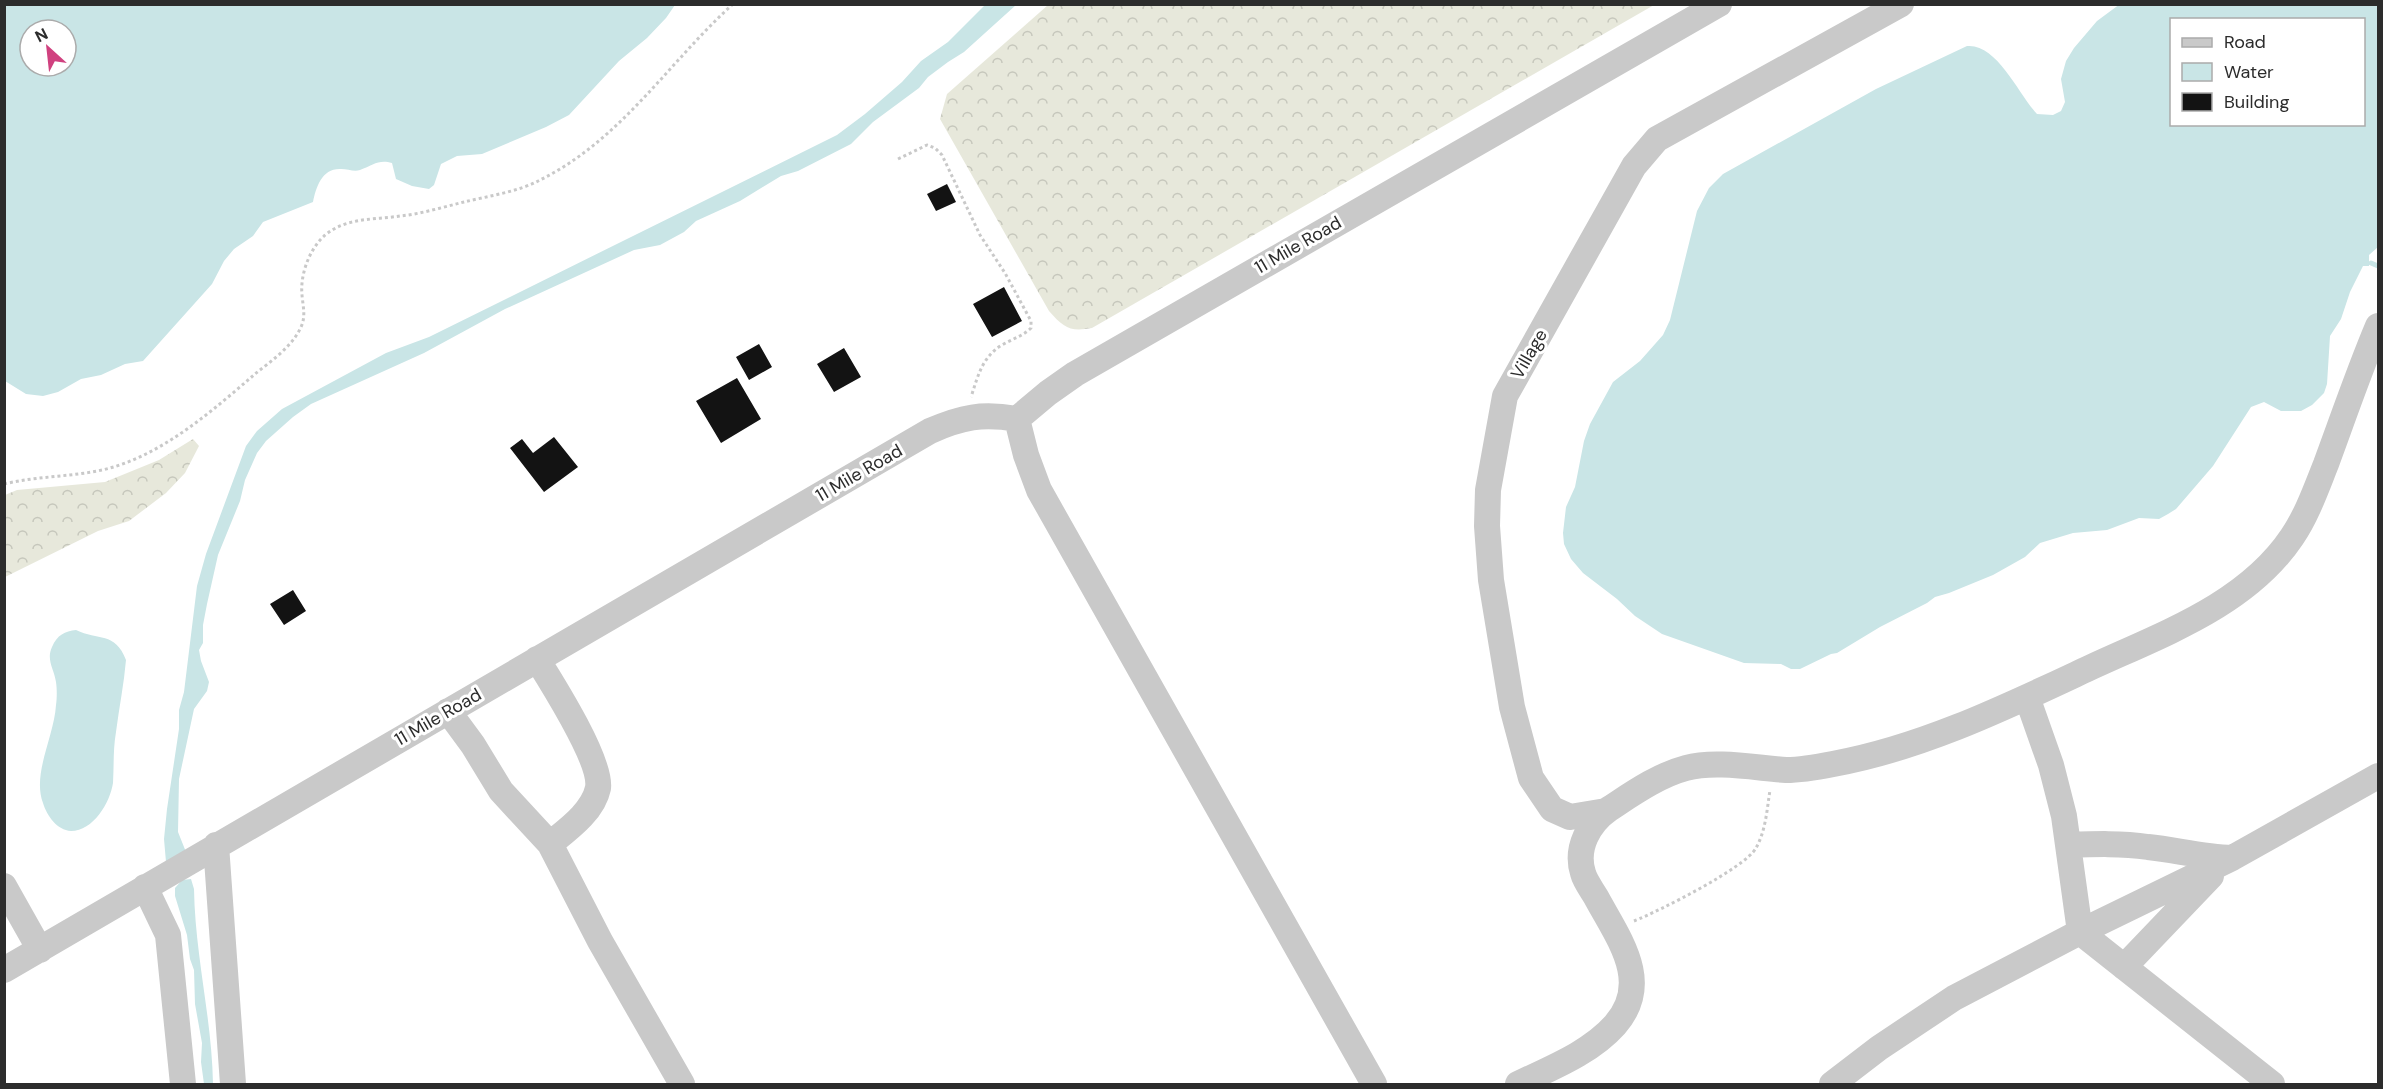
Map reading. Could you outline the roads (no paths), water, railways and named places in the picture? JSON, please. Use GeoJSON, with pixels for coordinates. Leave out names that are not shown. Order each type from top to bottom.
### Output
{"type":"FeatureCollection","features":[{"type":"Feature","properties":{"kind":"street","name":"11 Mile Road"},"geometry":{"type":"LineString","coordinates":[[4,970],[930,431],[964,418],[993,415],[1017,419],[1075,374],[1719,4]]}},
{"type":"Feature","properties":{"kind":"street","name":"Village"},"geometry":{"type":"LineString","coordinates":[[1606,811],[1570,816],[1552,809],[1530,778],[1512,707],[1491,580],[1487,526],[1488,490],[1505,396],[1634,166],[1657,139],[1901,4]]}},
{"type":"Feature","properties":{"kind":"street"},"geometry":{"type":"LineString","coordinates":[[1518,1084],[1598,1041],[1617,1023],[1629,1004],[1633,988],[1630,965],[1583,873],[1581,853],[1584,838],[1591,825],[1606,811],[1666,776],[1685,768],[1703,765],[1791,770],[1834,764],[1893,750],[2027,697],[2204,614],[2251,581],[2291,539],[2308,510],[2379,326]]}},
{"type":"Feature","properties":{"kind":"street"},"geometry":{"type":"LineString","coordinates":[[1017,419],[1026,455],[1048,507],[1374,1084]]}},
{"type":"Feature","properties":{"kind":"street"},"geometry":{"type":"LineString","coordinates":[[537,659],[575,723],[596,773],[598,788],[591,804],[550,844]]}},
{"type":"Feature","properties":{"kind":"street"},"geometry":{"type":"LineString","coordinates":[[2027,697],[2051,765],[2068,845],[2080,932],[2272,1084]]}},
{"type":"Feature","properties":{"kind":"street"},"geometry":{"type":"LineString","coordinates":[[448,711],[473,745],[501,791],[550,844],[600,941],[682,1084]]}},
{"type":"Feature","properties":{"kind":"street"},"geometry":{"type":"LineString","coordinates":[[1832,1084],[1879,1048],[1954,998],[2080,932],[2232,858],[2379,776]]}},
{"type":"Feature","properties":{"kind":"street"},"geometry":{"type":"LineString","coordinates":[[2068,845],[2112,843],[2208,857],[2232,858]]}},
{"type":"Feature","properties":{"kind":"street"},"geometry":{"type":"LineString","coordinates":[[216,845],[233,1084]]}},
{"type":"Feature","properties":{"kind":"street"},"geometry":{"type":"LineString","coordinates":[[2124,967],[2198,888],[2232,858]]}},
{"type":"Feature","properties":{"kind":"street"},"geometry":{"type":"LineString","coordinates":[[4,886],[40,950]]}},
{"type":"Feature","properties":{"kind":"street"},"geometry":{"type":"LineString","coordinates":[[145,887],[168,935],[183,1084]]}},
{"type":"Feature","properties":{"kind":"water"},"geometry":{"type":"Polygon","coordinates":[[[5,4],[675,4],[666,18],[647,38],[619,61],[569,115],[482,154],[457,156],[441,164],[434,185],[429,189],[412,186],[396,179],[392,163],[387,162],[376,163],[358,171],[341,169],[329,172],[318,185],[313,202],[263,222],[253,236],[234,249],[224,261],[212,284],[143,361],[125,364],[101,375],[81,379],[58,392],[43,396],[26,394],[5,381],[5,4]]]}},
{"type":"Feature","properties":{"kind":"water"},"geometry":{"type":"Polygon","coordinates":[[[2120,4],[2378,5],[2378,247],[2369,255],[2369,266],[2363,266],[2350,292],[2341,319],[2330,336],[2327,384],[2324,393],[2312,405],[2301,411],[2281,411],[2264,402],[2251,407],[2213,466],[2176,509],[2159,519],[2139,518],[2107,530],[2073,533],[2040,543],[2025,557],[1993,575],[1935,597],[1837,653],[1800,669],[1791,669],[1781,664],[1744,663],[1662,634],[1635,616],[1583,573],[1571,559],[1564,544],[1563,533],[1566,507],[1575,487],[1584,441],[1590,424],[1613,382],[1640,361],[1663,335],[1670,320],[1697,211],[1709,188],[1723,174],[1876,89],[1967,46],[1978,47],[1998,61],[2037,114],[2053,115],[2061,111],[2065,102],[2061,79],[2066,61],[2097,21],[2120,4]]]}},
{"type":"Feature","properties":{"kind":"water"},"geometry":{"type":"Polygon","coordinates":[[[985,5],[1016,5],[964,52],[928,77],[919,88],[873,122],[851,144],[798,171],[781,176],[740,201],[696,221],[684,232],[660,245],[634,250],[505,309],[424,353],[311,404],[266,441],[257,453],[245,480],[240,501],[218,555],[203,625],[203,643],[199,650],[209,682],[207,691],[194,709],[179,779],[178,832],[186,852],[166,862],[164,839],[167,809],[197,586],[206,554],[246,446],[257,431],[282,409],[386,353],[429,337],[837,135],[902,82],[921,61],[948,42],[985,5]]]}},
{"type":"Feature","properties":{"kind":"water"},"geometry":{"type":"Polygon","coordinates":[[[76,630],[111,641],[122,651],[126,660],[115,738],[111,791],[104,807],[93,821],[79,830],[71,831],[53,822],[47,813],[40,792],[40,780],[57,699],[50,652],[59,637],[76,630]]]}},
{"type":"Feature","properties":{"kind":"water"},"geometry":{"type":"Polygon","coordinates":[[[191,879],[210,1035],[213,1084],[204,1084],[201,1062],[202,1043],[195,1004],[194,970],[187,935],[175,896],[175,888],[182,880],[191,879]]]}},
{"type":"Feature","properties":{"kind":"waterway"},"geometry":{"type":"LineString","coordinates":[[2371,263],[2378,266]]}}]}
